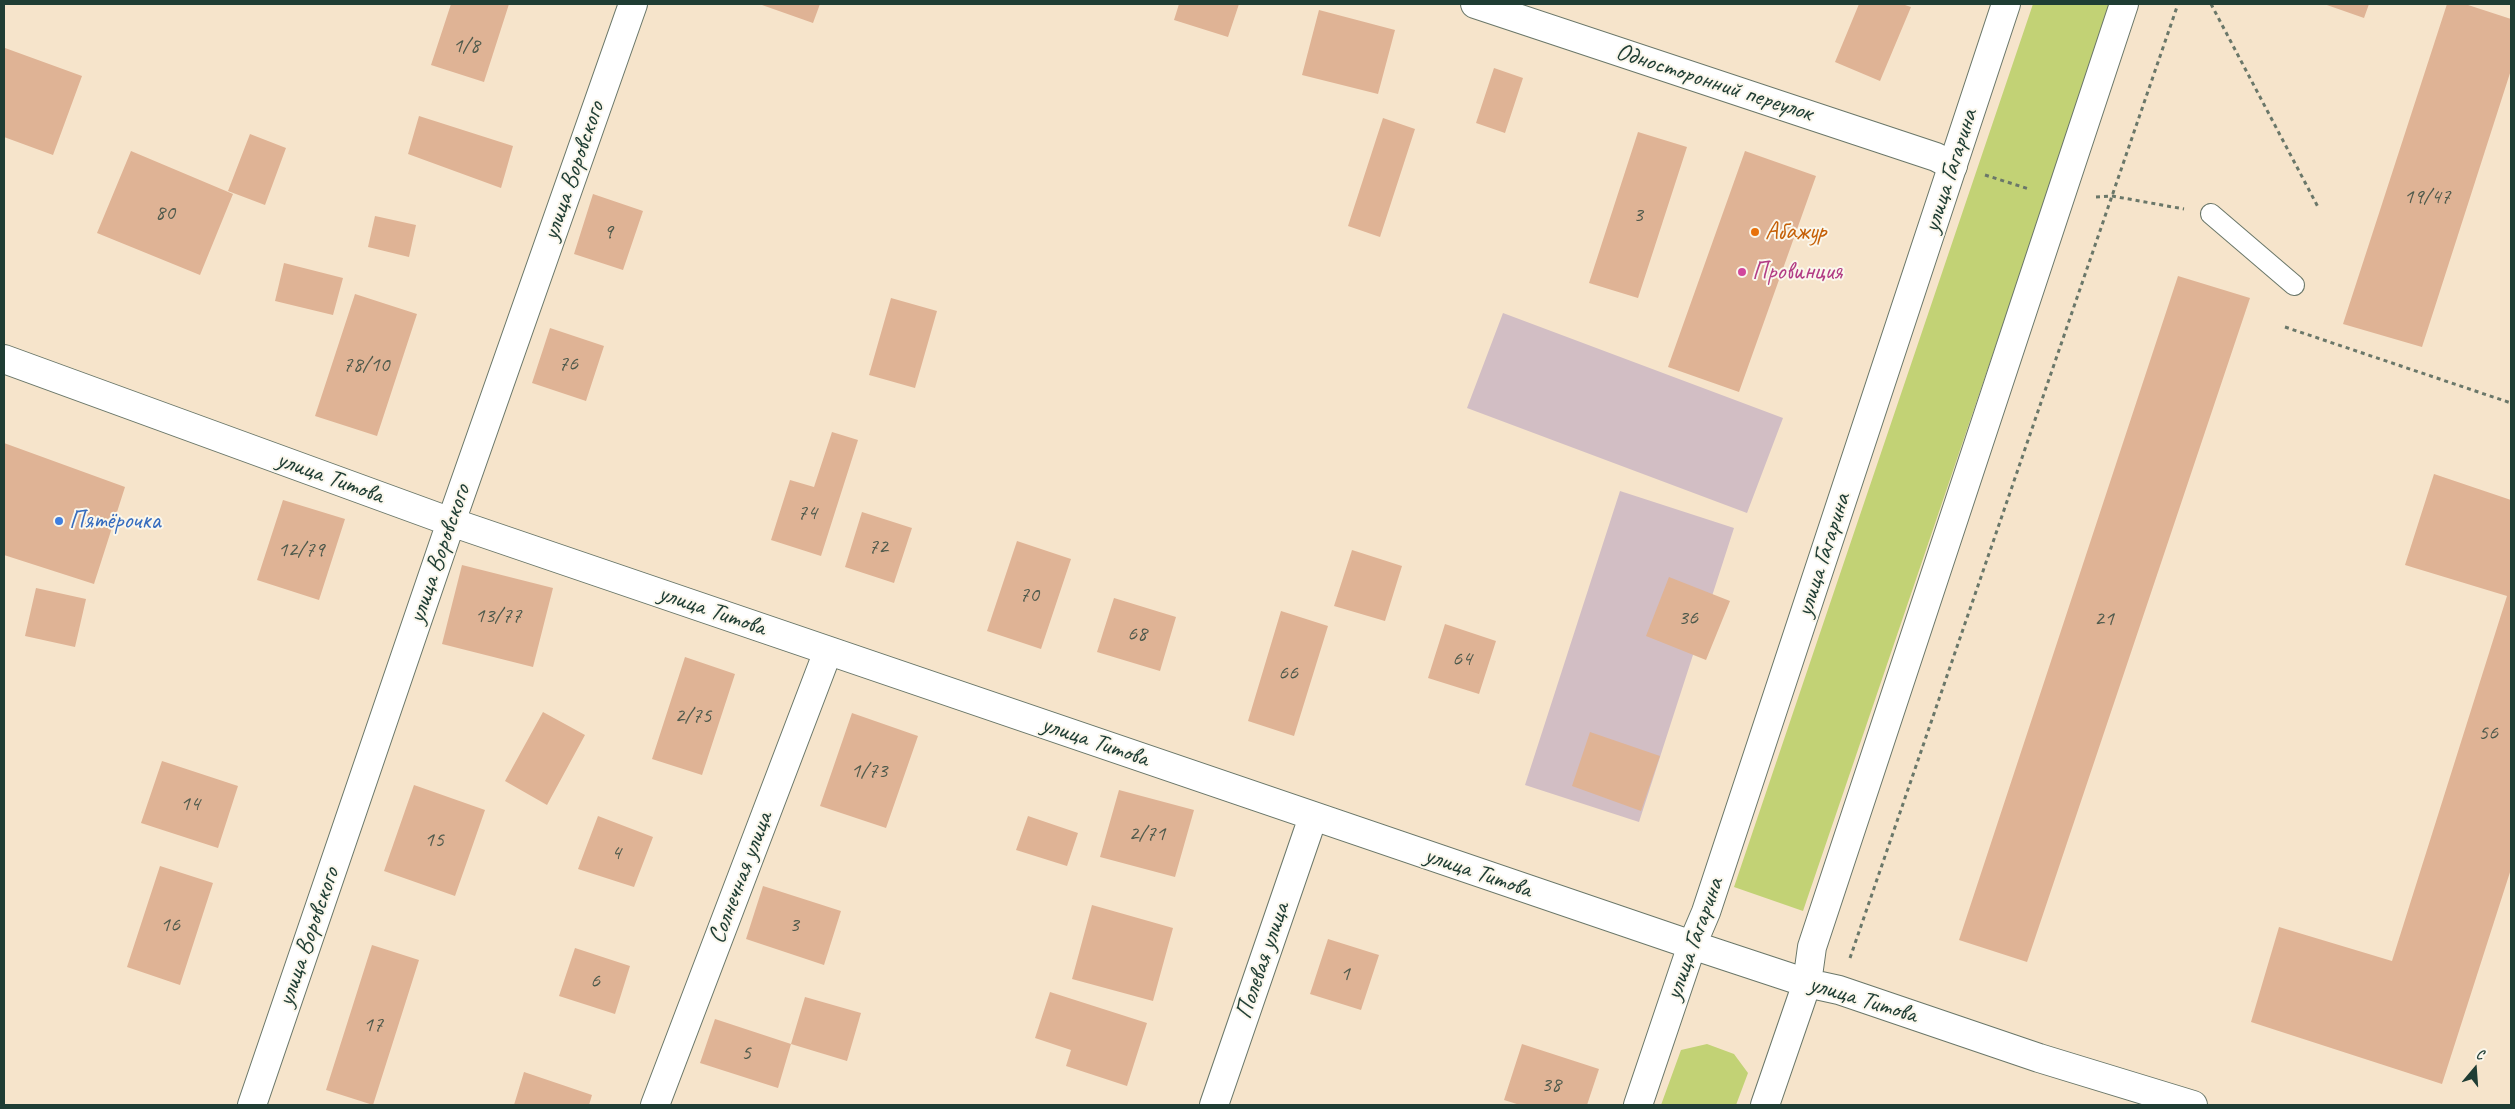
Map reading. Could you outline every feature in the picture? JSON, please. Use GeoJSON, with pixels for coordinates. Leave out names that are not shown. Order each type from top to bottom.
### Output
{"type":"FeatureCollection","features":[{"type":"Feature","properties":{"kind":"street","name":"улица Воровского"},"geometry":{"type":"LineString","coordinates":[[252,1105],[451,522],[633,4]]}},
{"type":"Feature","properties":{"kind":"street","name":"Односторонний переулок"},"geometry":{"type":"LineString","coordinates":[[1474,4],[1936,157],[1953,166]]}},
{"type":"Feature","properties":{"kind":"street","name":"улица Гагарина"},"geometry":{"type":"LineString","coordinates":[[1638,1105],[1692,945],[1706,912],[2006,4]]}},
{"type":"Feature","properties":{"kind":"street"},"geometry":{"type":"LineString","coordinates":[[1765,1105],[1806,983],[1812,948],[2124,4]]}},
{"type":"Feature","properties":{"kind":"street","name":"улица Титова"},"geometry":{"type":"LineString","coordinates":[[4,359],[451,522],[1313,817],[1806,983],[1839,990],[2039,1058],[2193,1105]]}},
{"type":"Feature","properties":{"kind":"street","name":"Солнечная улица"},"geometry":{"type":"LineString","coordinates":[[654,1105],[828,651]]}},
{"type":"Feature","properties":{"kind":"street","name":"Полевая улица"},"geometry":{"type":"LineString","coordinates":[[1214,1105],[1313,817]]}},
{"type":"Feature","properties":{"kind":"lane"},"geometry":{"type":"LineString","coordinates":[[2211,214],[2294,285]]}},
{"type":"Feature","properties":{"kind":"path"},"geometry":{"type":"LineString","coordinates":[[1851,955],[1849,961],[2178,4]]}},
{"type":"Feature","properties":{"kind":"path"},"geometry":{"type":"LineString","coordinates":[[2211,4],[2318,207]]}},
{"type":"Feature","properties":{"kind":"path"},"geometry":{"type":"LineString","coordinates":[[2285,327],[2511,402]]}},
{"type":"Feature","properties":{"kind":"shaded area"},"geometry":{"type":"Polygon","coordinates":[[[1503,313],[1783,418],[1747,513],[1467,408],[1503,313]]]}},
{"type":"Feature","properties":{"kind":"shaded area"},"geometry":{"type":"Polygon","coordinates":[[[1620,491],[1734,528],[1639,822],[1525,785],[1620,491]]]}},
{"type":"Feature","properties":{"kind":"green space"},"geometry":{"type":"Polygon","coordinates":[[[2033,4],[2112,4],[1803,911],[1734,887],[2033,4]]]}},
{"type":"Feature","properties":{"kind":"green space"},"geometry":{"type":"Polygon","coordinates":[[[1707,1044],[1734,1054],[1748,1073],[1736,1105],[1661,1105],[1681,1050],[1707,1044]]]}},
{"type":"Feature","properties":{"kind":"building"},"geometry":{"type":"Polygon","coordinates":[[[451,4],[509,4],[484,82],[431,65],[451,4]]]}},
{"type":"Feature","properties":{"kind":"building"},"geometry":{"type":"Polygon","coordinates":[[[820,4],[813,23],[762,5],[820,4]]]}},
{"type":"Feature","properties":{"kind":"building"},"geometry":{"type":"Polygon","coordinates":[[[1179,4],[1239,4],[1228,37],[1174,20],[1179,4]]]}},
{"type":"Feature","properties":{"kind":"building"},"geometry":{"type":"Polygon","coordinates":[[[1859,4],[1902,4],[1911,7],[1880,81],[1835,62],[1859,4]]]}},
{"type":"Feature","properties":{"kind":"building"},"geometry":{"type":"Polygon","coordinates":[[[2324,4],[2369,4],[2364,18],[2324,4]]]}},
{"type":"Feature","properties":{"kind":"building"},"geometry":{"type":"Polygon","coordinates":[[[2447,4],[2465,4],[2511,19],[2511,70],[2422,347],[2343,324],[2447,4]]]}},
{"type":"Feature","properties":{"kind":"building"},"geometry":{"type":"Polygon","coordinates":[[[1319,10],[1395,30],[1378,94],[1302,75],[1319,10]]]}},
{"type":"Feature","properties":{"kind":"building"},"geometry":{"type":"Polygon","coordinates":[[[5,48],[82,76],[53,155],[4,137],[5,48]]]}},
{"type":"Feature","properties":{"kind":"building"},"geometry":{"type":"Polygon","coordinates":[[[1494,68],[1523,78],[1505,133],[1476,123],[1494,68]]]}},
{"type":"Feature","properties":{"kind":"building"},"geometry":{"type":"Polygon","coordinates":[[[419,116],[513,146],[501,188],[408,154],[419,116]]]}},
{"type":"Feature","properties":{"kind":"building"},"geometry":{"type":"Polygon","coordinates":[[[1383,118],[1415,129],[1380,237],[1348,226],[1383,118]]]}},
{"type":"Feature","properties":{"kind":"building"},"geometry":{"type":"Polygon","coordinates":[[[1638,132],[1687,147],[1638,298],[1589,283],[1638,132]]]}},
{"type":"Feature","properties":{"kind":"building"},"geometry":{"type":"Polygon","coordinates":[[[250,134],[286,148],[265,205],[228,191],[250,134]]]}},
{"type":"Feature","properties":{"kind":"building"},"geometry":{"type":"Polygon","coordinates":[[[131,151],[233,194],[200,275],[97,233],[131,151]]]}},
{"type":"Feature","properties":{"kind":"building","name":"Провинция"},"geometry":{"type":"Polygon","coordinates":[[[1745,151],[1816,176],[1739,392],[1668,367],[1745,151]]]}},
{"type":"Feature","properties":{"kind":"building"},"geometry":{"type":"Polygon","coordinates":[[[593,194],[643,211],[623,270],[574,254],[593,194]]]}},
{"type":"Feature","properties":{"kind":"building"},"geometry":{"type":"Polygon","coordinates":[[[375,216],[416,225],[409,257],[368,247],[375,216]]]}},
{"type":"Feature","properties":{"kind":"building"},"geometry":{"type":"Polygon","coordinates":[[[284,263],[343,278],[333,315],[275,301],[284,263]]]}},
{"type":"Feature","properties":{"kind":"building"},"geometry":{"type":"Polygon","coordinates":[[[2178,276],[2250,298],[2027,962],[1959,940],[2178,276]]]}},
{"type":"Feature","properties":{"kind":"building"},"geometry":{"type":"Polygon","coordinates":[[[355,294],[417,314],[377,436],[315,416],[355,294]]]}},
{"type":"Feature","properties":{"kind":"building"},"geometry":{"type":"Polygon","coordinates":[[[891,298],[937,311],[915,388],[869,375],[891,298]]]}},
{"type":"Feature","properties":{"kind":"building"},"geometry":{"type":"Polygon","coordinates":[[[550,328],[604,346],[586,401],[532,383],[550,328]]]}},
{"type":"Feature","properties":{"kind":"building"},"geometry":{"type":"Polygon","coordinates":[[[832,432],[858,440],[821,556],[771,540],[790,480],[814,487],[832,432]]]}},
{"type":"Feature","properties":{"kind":"building","name":"Пятёрочка"},"geometry":{"type":"Polygon","coordinates":[[[4,443],[125,487],[94,584],[4,555],[4,443]]]}},
{"type":"Feature","properties":{"kind":"building"},"geometry":{"type":"Polygon","coordinates":[[[2434,474],[2511,500],[2511,869],[2442,1084],[2251,1022],[2279,927],[2392,961],[2507,596],[2405,565],[2434,474]]]}},
{"type":"Feature","properties":{"kind":"building"},"geometry":{"type":"Polygon","coordinates":[[[283,500],[345,519],[319,600],[257,580],[283,500]]]}},
{"type":"Feature","properties":{"kind":"building"},"geometry":{"type":"Polygon","coordinates":[[[862,512],[912,528],[894,583],[845,567],[862,512]]]}},
{"type":"Feature","properties":{"kind":"building"},"geometry":{"type":"Polygon","coordinates":[[[1017,541],[1071,559],[1041,649],[987,631],[1017,541]]]}},
{"type":"Feature","properties":{"kind":"building"},"geometry":{"type":"Polygon","coordinates":[[[1352,550],[1402,566],[1385,621],[1334,606],[1352,550]]]}},
{"type":"Feature","properties":{"kind":"building"},"geometry":{"type":"Polygon","coordinates":[[[462,565],[553,588],[533,667],[442,644],[462,565]]]}},
{"type":"Feature","properties":{"kind":"building"},"geometry":{"type":"Polygon","coordinates":[[[1669,577],[1730,601],[1706,660],[1646,636],[1669,577]]]}},
{"type":"Feature","properties":{"kind":"building"},"geometry":{"type":"Polygon","coordinates":[[[36,588],[86,599],[75,647],[25,636],[36,588]]]}},
{"type":"Feature","properties":{"kind":"building"},"geometry":{"type":"Polygon","coordinates":[[[1114,598],[1176,617],[1160,671],[1097,652],[1114,598]]]}},
{"type":"Feature","properties":{"kind":"building"},"geometry":{"type":"Polygon","coordinates":[[[1281,611],[1328,626],[1294,736],[1248,721],[1281,611]]]}},
{"type":"Feature","properties":{"kind":"building"},"geometry":{"type":"Polygon","coordinates":[[[1445,624],[1496,641],[1479,694],[1428,678],[1445,624]]]}},
{"type":"Feature","properties":{"kind":"building"},"geometry":{"type":"Polygon","coordinates":[[[685,657],[735,674],[702,775],[652,759],[685,657]]]}},
{"type":"Feature","properties":{"kind":"building"},"geometry":{"type":"Polygon","coordinates":[[[543,712],[585,735],[547,805],[505,781],[543,712]]]}},
{"type":"Feature","properties":{"kind":"building"},"geometry":{"type":"Polygon","coordinates":[[[852,713],[918,736],[886,828],[820,806],[852,713]]]}},
{"type":"Feature","properties":{"kind":"building"},"geometry":{"type":"Polygon","coordinates":[[[1590,732],[1660,756],[1641,811],[1572,786],[1590,732]]]}},
{"type":"Feature","properties":{"kind":"building"},"geometry":{"type":"Polygon","coordinates":[[[162,761],[238,786],[218,848],[141,823],[162,761]]]}},
{"type":"Feature","properties":{"kind":"building"},"geometry":{"type":"Polygon","coordinates":[[[414,785],[485,810],[455,896],[384,871],[414,785]]]}},
{"type":"Feature","properties":{"kind":"building"},"geometry":{"type":"Polygon","coordinates":[[[1119,790],[1194,810],[1175,877],[1100,857],[1119,790]]]}},
{"type":"Feature","properties":{"kind":"building"},"geometry":{"type":"Polygon","coordinates":[[[598,816],[653,837],[634,887],[578,869],[598,816]]]}},
{"type":"Feature","properties":{"kind":"building"},"geometry":{"type":"Polygon","coordinates":[[[1028,816],[1078,833],[1067,866],[1016,850],[1028,816]]]}},
{"type":"Feature","properties":{"kind":"building"},"geometry":{"type":"Polygon","coordinates":[[[160,866],[213,883],[180,985],[127,967],[160,866]]]}},
{"type":"Feature","properties":{"kind":"building"},"geometry":{"type":"Polygon","coordinates":[[[763,886],[841,911],[824,965],[746,939],[763,886]]]}},
{"type":"Feature","properties":{"kind":"building"},"geometry":{"type":"Polygon","coordinates":[[[1092,905],[1173,928],[1153,1001],[1072,979],[1092,905]]]}},
{"type":"Feature","properties":{"kind":"building"},"geometry":{"type":"Polygon","coordinates":[[[1328,939],[1379,955],[1361,1010],[1310,994],[1328,939]]]}},
{"type":"Feature","properties":{"kind":"building"},"geometry":{"type":"Polygon","coordinates":[[[372,945],[419,960],[373,1105],[326,1090],[372,945]]]}},
{"type":"Feature","properties":{"kind":"building"},"geometry":{"type":"Polygon","coordinates":[[[575,948],[630,966],[615,1014],[559,996],[575,948]]]}},
{"type":"Feature","properties":{"kind":"building"},"geometry":{"type":"Polygon","coordinates":[[[1050,992],[1147,1023],[1127,1086],[1066,1066],[1071,1050],[1035,1038],[1050,992]]]}},
{"type":"Feature","properties":{"kind":"building"},"geometry":{"type":"Polygon","coordinates":[[[805,997],[861,1013],[847,1061],[791,1044],[805,997]]]}},
{"type":"Feature","properties":{"kind":"building"},"geometry":{"type":"Polygon","coordinates":[[[715,1019],[791,1044],[778,1088],[700,1063],[715,1019]]]}},
{"type":"Feature","properties":{"kind":"building"},"geometry":{"type":"Polygon","coordinates":[[[1522,1044],[1599,1069],[1587,1105],[1520,1105],[1504,1100],[1522,1044]]]}},
{"type":"Feature","properties":{"kind":"building"},"geometry":{"type":"Polygon","coordinates":[[[524,1072],[592,1095],[589,1105],[514,1105],[524,1072]]]}},
{"type":"Feature","properties":{"kind":"place","name":"Абажур"},"geometry":{"type":"Point","coordinates":[1755,232]}},
{"type":"Feature","properties":{"kind":"place","name":"Провинция"},"geometry":{"type":"Point","coordinates":[1742,272]}},
{"type":"Feature","properties":{"kind":"place","name":"Пятёрочка"},"geometry":{"type":"Point","coordinates":[59,521]}}]}
